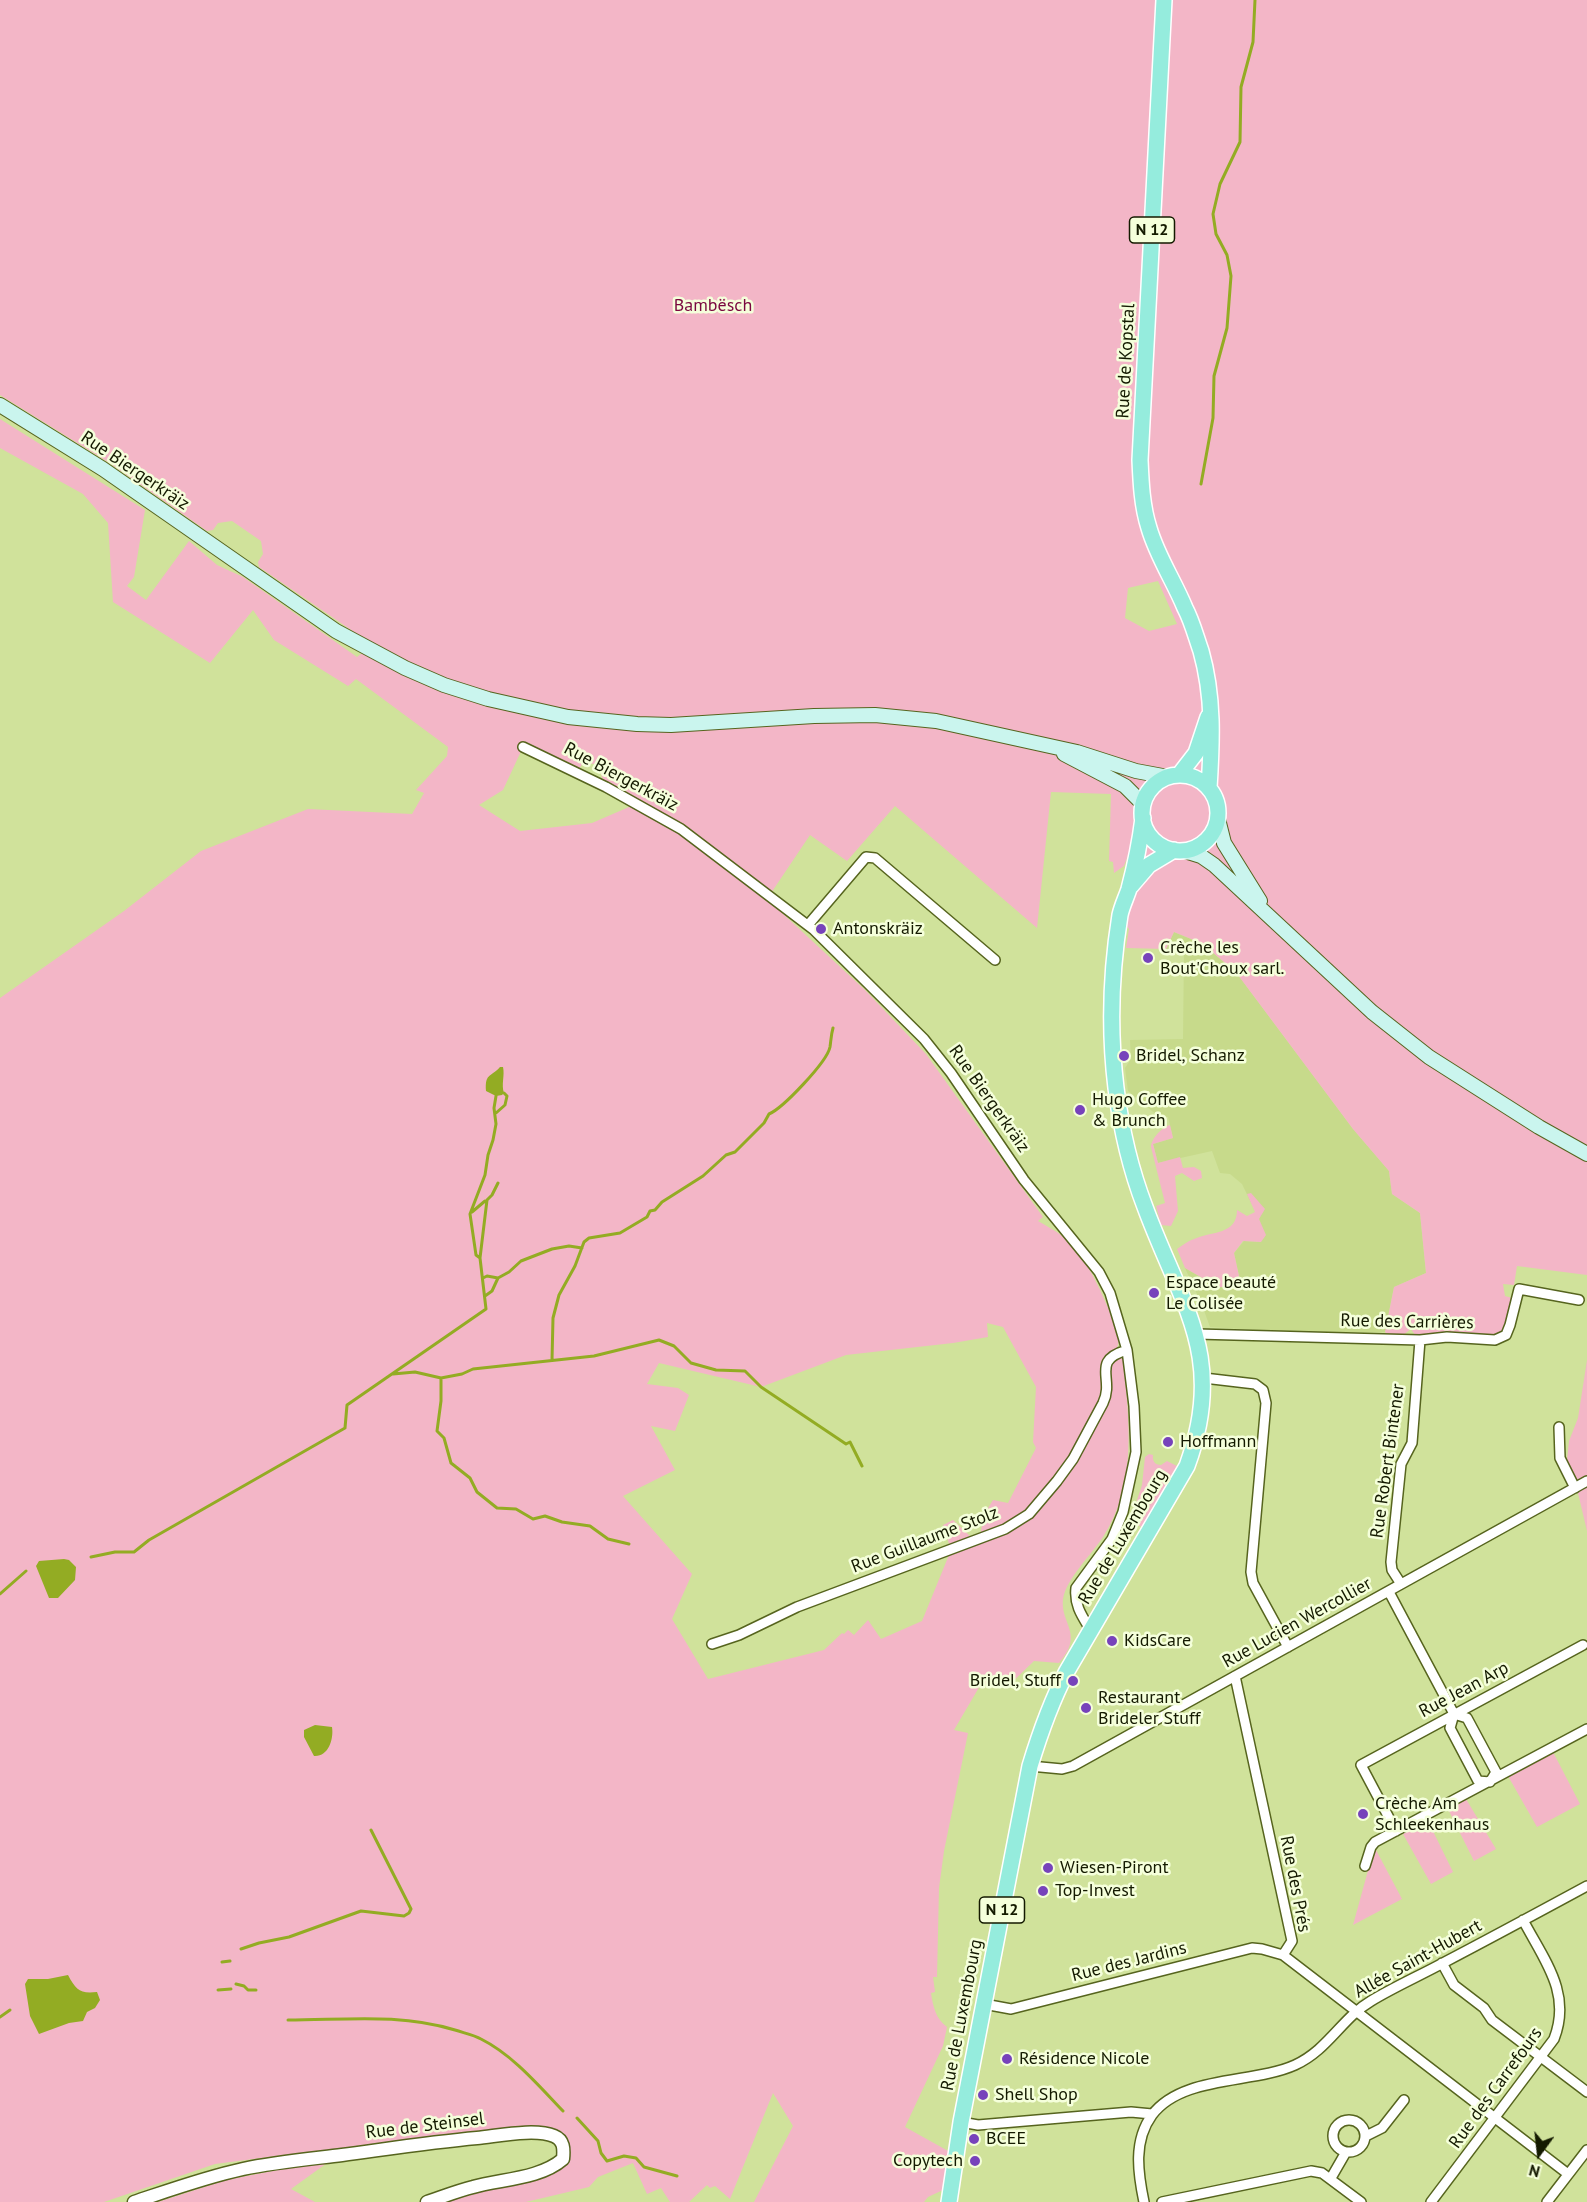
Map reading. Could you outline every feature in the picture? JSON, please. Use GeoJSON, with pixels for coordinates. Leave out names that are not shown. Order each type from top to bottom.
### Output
{"type":"FeatureCollection","features":[{"type":"Feature","properties":{"kind":"main road","name":"Rue de Kopstal"},"geometry":{"type":"LineString","coordinates":[[1164,0],[1140,460],[1142,494],[1149,530],[1186,608],[1201,651],[1208,681],[1213,737],[1209,788]]}},
{"type":"Feature","properties":{"kind":"main road","name":"Rue Biergerkräiz"},"geometry":{"type":"LineString","coordinates":[[0,405],[103,469],[336,631],[405,668],[444,684],[532,710],[608,722],[671,725],[814,716],[875,715],[936,721],[1052,748]]}},
{"type":"Feature","properties":{"kind":"main road","name":"Rue de Kopstal"},"geometry":{"type":"LineString","coordinates":[[1174,776],[1196,753],[1210,711]]}},
{"type":"Feature","properties":{"kind":"main road"},"geometry":{"type":"LineString","coordinates":[[1052,748],[1077,752],[1136,771],[1190,776],[1201,780],[1215,797],[1224,843],[1269,916]]}},
{"type":"Feature","properties":{"kind":"main road"},"geometry":{"type":"LineString","coordinates":[[1052,748],[1125,786],[1143,811],[1146,830],[1153,839],[1163,846],[1201,856],[1215,865],[1372,1012],[1429,1057],[1539,1127],[1587,1154]]}},
{"type":"Feature","properties":{"kind":"main road"},"geometry":{"type":"LineString","coordinates":[[1143,811],[1152,787],[1174,776]]}},
{"type":"Feature","properties":{"kind":"main road","name":"Rue de Luxembourg"},"geometry":{"type":"LineString","coordinates":[[949,2202],[961,2122],[1030,1766],[1052,1702],[1090,1629],[1187,1466],[1197,1439],[1204,1378],[1197,1334],[1188,1307],[1144,1205],[1130,1161],[1119,1109],[1113,1059],[1114,972],[1121,912],[1140,842],[1143,811]]}},
{"type":"Feature","properties":{"kind":"main road"},"geometry":{"type":"LineString","coordinates":[[1179,851],[1194,848],[1210,837],[1218,819]]}},
{"type":"Feature","properties":{"kind":"main road","name":"Rue de Luxembourg"},"geometry":{"type":"LineString","coordinates":[[1129,888],[1149,865],[1160,857],[1179,851]]}},
{"type":"Feature","properties":{"kind":"street","name":"Rue Biergerkräiz"},"geometry":{"type":"LineString","coordinates":[[523,747],[606,787],[681,830],[807,925],[844,958],[924,1039],[951,1073],[1024,1180],[1099,1272],[1110,1293],[1127,1350],[1134,1406],[1136,1452],[1123,1512],[1112,1539],[1076,1588],[1078,1611],[1090,1629]]}},
{"type":"Feature","properties":{"kind":"street"},"geometry":{"type":"LineString","coordinates":[[807,925],[866,856],[875,858],[995,960]]}},
{"type":"Feature","properties":{"kind":"street","name":"Rue des Carrières"},"geometry":{"type":"LineString","coordinates":[[1197,1334],[1420,1340],[1447,1337],[1501,1339],[1506,1335],[1510,1325],[1519,1288],[1579,1300]]}},
{"type":"Feature","properties":{"kind":"street","name":"Rue Robert Bintener"},"geometry":{"type":"LineString","coordinates":[[1401,1584],[1392,1570],[1391,1562],[1401,1464],[1412,1443],[1420,1340]]}},
{"type":"Feature","properties":{"kind":"street","name":"Rue Guillaume Stolz"},"geometry":{"type":"LineString","coordinates":[[712,1644],[739,1635],[797,1607],[1005,1529],[1029,1514],[1072,1459],[1103,1403],[1106,1396],[1105,1365],[1108,1359],[1114,1354],[1127,1350]]}},
{"type":"Feature","properties":{"kind":"street"},"geometry":{"type":"LineString","coordinates":[[1204,1378],[1256,1384],[1263,1390],[1266,1403],[1251,1572],[1254,1583],[1288,1647]]}},
{"type":"Feature","properties":{"kind":"street"},"geometry":{"type":"LineString","coordinates":[[1559,1427],[1560,1458],[1575,1488]]}},
{"type":"Feature","properties":{"kind":"street","name":"Rue Lucien Wercollier"},"geometry":{"type":"LineString","coordinates":[[1030,1766],[1062,1769],[1073,1766],[1587,1481]]}},
{"type":"Feature","properties":{"kind":"street"},"geometry":{"type":"LineString","coordinates":[[1389,1592],[1454,1714],[1450,1728],[1478,1781],[1490,1782]]}},
{"type":"Feature","properties":{"kind":"street","name":"Rue Jean Arp"},"geometry":{"type":"LineString","coordinates":[[1396,1831],[1361,1765],[1583,1645]]}},
{"type":"Feature","properties":{"kind":"street","name":"Rue des Prés"},"geometry":{"type":"LineString","coordinates":[[1235,1676],[1292,1941],[1282,1955],[1568,2174]]}},
{"type":"Feature","properties":{"kind":"street"},"geometry":{"type":"LineString","coordinates":[[1454,1714],[1467,1718],[1496,1772],[1490,1782]]}},
{"type":"Feature","properties":{"kind":"street"},"geometry":{"type":"LineString","coordinates":[[1365,1866],[1375,1842],[1587,1729]]}},
{"type":"Feature","properties":{"kind":"street","name":"Allée Saint-Hubert"},"geometry":{"type":"LineString","coordinates":[[1152,2114],[1172,2098],[1192,2088],[1275,2073],[1294,2066],[1324,2046],[1369,2002],[1587,1886]]}},
{"type":"Feature","properties":{"kind":"street","name":"Rue des Carrefours"},"geometry":{"type":"LineString","coordinates":[[1431,2202],[1541,2057],[1554,2039],[1558,2028],[1561,1998],[1551,1973],[1523,1920]]}},
{"type":"Feature","properties":{"kind":"street","name":"Rue des Jardins"},"geometry":{"type":"LineString","coordinates":[[984,2004],[1011,2009],[1252,1948],[1282,1955]]}},
{"type":"Feature","properties":{"kind":"street"},"geometry":{"type":"LineString","coordinates":[[1442,1964],[1454,1985],[1484,2008],[1492,2020],[1587,2092]]}},
{"type":"Feature","properties":{"kind":"street"},"geometry":{"type":"LineString","coordinates":[[1366,2136],[1382,2128],[1404,2100]]}},
{"type":"Feature","properties":{"kind":"street"},"geometry":{"type":"LineString","coordinates":[[961,2122],[978,2125],[1131,2112],[1152,2114],[1139,2149],[1137,2168],[1144,2202]]}},
{"type":"Feature","properties":{"kind":"street"},"geometry":{"type":"LineString","coordinates":[[1346,2120],[1356,2121],[1363,2127],[1365,2142],[1358,2150],[1346,2152],[1336,2146],[1333,2136],[1336,2125],[1346,2120]]}},
{"type":"Feature","properties":{"kind":"street","name":"Rue de Steinsel"},"geometry":{"type":"LineString","coordinates":[[134,2202],[243,2169],[293,2161],[516,2134],[547,2134],[562,2142],[563,2159],[544,2171],[471,2187],[427,2202]]}},
{"type":"Feature","properties":{"kind":"street"},"geometry":{"type":"LineString","coordinates":[[1547,2202],[1587,2150]]}},
{"type":"Feature","properties":{"kind":"street"},"geometry":{"type":"LineString","coordinates":[[1331,2178],[1346,2152]]}},
{"type":"Feature","properties":{"kind":"street"},"geometry":{"type":"LineString","coordinates":[[1162,2202],[1311,2171],[1331,2178],[1361,2202]]}},
{"type":"Feature","properties":{"kind":"shaded area"},"geometry":{"type":"Polygon","coordinates":[[[1174,932],[1201,943],[1235,971],[1353,1129],[1389,1171],[1392,1194],[1420,1213],[1426,1273],[1394,1287],[1385,1332],[1288,1332],[1210,1327],[1185,1268],[1218,1287],[1239,1276],[1234,1253],[1244,1241],[1261,1242],[1259,1219],[1242,1184],[1230,1174],[1220,1173],[1212,1151],[1158,1163],[1153,1144],[1173,1138],[1168,1117],[1158,1116],[1128,1091],[1125,1068],[1131,1059],[1130,1040],[1183,1039],[1184,950],[1166,949],[1174,932]]]}},
{"type":"Feature","properties":{"kind":"shaded area"},"geometry":{"type":"Polygon","coordinates":[[[500,1067],[503,1067],[504,1093],[496,1096],[486,1091],[486,1081],[500,1067]]]}},
{"type":"Feature","properties":{"kind":"shaded area"},"geometry":{"type":"Polygon","coordinates":[[[69,1560],[76,1567],[75,1580],[58,1598],[49,1598],[36,1566],[39,1561],[69,1560]]]}},
{"type":"Feature","properties":{"kind":"shaded area"},"geometry":{"type":"Polygon","coordinates":[[[315,1725],[332,1727],[329,1747],[319,1756],[314,1756],[304,1737],[304,1730],[315,1725]]]}},
{"type":"Feature","properties":{"kind":"shaded area"},"geometry":{"type":"Polygon","coordinates":[[[68,1975],[79,1990],[97,1992],[100,2000],[95,2008],[87,2012],[83,2021],[69,2023],[39,2034],[30,2016],[25,1984],[28,1979],[48,1979],[68,1975]]]}},
{"type":"Feature","properties":{"kind":"green space","name":"Bambësch"},"geometry":{"type":"Polygon","coordinates":[[[0,0],[1587,0],[1587,1275],[1517,1266],[1514,1285],[1503,1284],[1505,1296],[1512,1298],[1503,1334],[1495,1337],[1443,1333],[1415,1335],[1411,1329],[1403,1335],[1389,1336],[1385,1332],[1394,1287],[1426,1273],[1420,1213],[1392,1194],[1389,1171],[1353,1129],[1235,971],[1201,943],[1174,932],[1166,949],[1126,948],[1129,929],[1120,919],[1130,850],[1124,866],[1114,873],[1113,862],[1109,861],[1111,794],[1051,792],[1037,928],[895,806],[847,861],[810,835],[767,899],[865,990],[926,1054],[1043,1217],[1038,1221],[1062,1236],[1081,1256],[1110,1312],[1120,1338],[1115,1354],[1123,1359],[1129,1427],[1122,1495],[1103,1537],[1074,1575],[1065,1591],[1063,1608],[1071,1637],[1067,1653],[1059,1663],[1034,1661],[1007,1687],[981,1684],[954,1730],[968,1733],[944,1851],[939,1888],[937,1977],[933,1977],[935,1992],[931,1993],[936,2012],[947,2027],[943,2046],[905,2127],[950,2152],[946,2184],[943,2190],[928,2197],[924,2202],[754,2202],[793,2126],[773,2093],[730,2199],[715,2186],[710,2188],[707,2185],[689,2202],[670,2202],[661,2188],[647,2194],[633,2163],[598,2177],[589,2187],[526,2202],[439,2202],[567,2157],[547,2130],[284,2155],[215,2164],[104,2202],[0,2202],[0,998],[124,911],[201,851],[308,809],[412,814],[424,793],[416,790],[447,756],[448,747],[356,679],[348,686],[274,640],[253,610],[210,663],[113,602],[108,523],[83,494],[0,448],[0,419],[145,510],[134,577],[127,586],[146,600],[189,541],[217,565],[243,577],[357,657],[373,645],[259,567],[258,562],[263,554],[261,541],[232,521],[218,523],[213,530],[207,531],[108,462],[0,395],[0,0]],[[1158,581],[1128,588],[1125,618],[1149,631],[1177,624],[1158,581]],[[523,747],[503,790],[479,805],[520,831],[592,823],[636,804],[606,787],[595,764],[583,763],[576,773],[523,747]],[[987,1323],[988,1337],[846,1355],[761,1387],[659,1363],[647,1384],[678,1388],[689,1395],[675,1431],[651,1426],[675,1470],[623,1496],[692,1574],[672,1619],[708,1679],[824,1650],[848,1630],[854,1635],[868,1620],[881,1639],[922,1621],[951,1550],[943,1525],[953,1520],[970,1536],[980,1535],[985,1513],[993,1500],[1008,1503],[1036,1448],[1033,1442],[1036,1387],[1003,1327],[987,1323]]]}},
{"type":"Feature","properties":{"kind":"green space"},"geometry":{"type":"Polygon","coordinates":[[[1170,1125],[1173,1138],[1153,1144],[1158,1163],[1180,1157],[1183,1168],[1194,1167],[1201,1171],[1202,1178],[1194,1181],[1182,1173],[1175,1176],[1178,1211],[1171,1226],[1161,1225],[1156,1206],[1165,1203],[1151,1147],[1158,1134],[1170,1125]]]}},
{"type":"Feature","properties":{"kind":"green space"},"geometry":{"type":"Polygon","coordinates":[[[1251,1193],[1265,1209],[1259,1219],[1266,1235],[1261,1242],[1243,1241],[1234,1253],[1239,1276],[1230,1287],[1218,1287],[1185,1268],[1177,1249],[1201,1236],[1228,1228],[1236,1218],[1237,1210],[1247,1216],[1255,1212],[1247,1194],[1251,1193]]]}},
{"type":"Feature","properties":{"kind":"green space"},"geometry":{"type":"Polygon","coordinates":[[[1587,1360],[1587,1531],[1573,1472],[1567,1460],[1569,1441],[1578,1418],[1587,1360]]]}},
{"type":"Feature","properties":{"kind":"green space"},"geometry":{"type":"Polygon","coordinates":[[[1149,1454],[1153,1455],[1157,1464],[1161,1465],[1167,1461],[1177,1466],[1142,1527],[1130,1521],[1142,1485],[1145,1457],[1149,1454]]]}},
{"type":"Feature","properties":{"kind":"green space"},"geometry":{"type":"Polygon","coordinates":[[[1553,1752],[1580,1804],[1537,1827],[1508,1776],[1553,1752]]]}},
{"type":"Feature","properties":{"kind":"green space"},"geometry":{"type":"Polygon","coordinates":[[[1466,1799],[1496,1849],[1474,1861],[1448,1809],[1466,1799]]]}},
{"type":"Feature","properties":{"kind":"green space"},"geometry":{"type":"Polygon","coordinates":[[[1428,1821],[1453,1872],[1431,1884],[1403,1834],[1428,1821]]]}},
{"type":"Feature","properties":{"kind":"green space"},"geometry":{"type":"Polygon","coordinates":[[[1376,1850],[1402,1899],[1353,1925],[1372,1856],[1376,1850]]]}},
{"type":"Feature","properties":{"kind":"green space"},"geometry":{"type":"Polygon","coordinates":[[[327,2163],[291,2189],[315,2202],[158,2202],[226,2180],[327,2163]]]}},
{"type":"Feature","properties":{"kind":"waterway"},"geometry":{"type":"LineString","coordinates":[[1201,484],[1213,418],[1214,376],[1227,328],[1231,276],[1227,255],[1216,234],[1213,214],[1220,184],[1240,142],[1241,87],[1253,42],[1255,0]]}},
{"type":"Feature","properties":{"kind":"waterway"},"geometry":{"type":"LineString","coordinates":[[552,1360],[553,1318],[559,1295],[575,1266],[584,1242],[589,1238],[620,1233],[647,1217],[650,1211],[655,1210],[662,1202],[703,1176],[726,1155],[735,1152],[764,1123],[769,1114],[804,1084],[821,1063],[830,1047],[833,1028]]}},
{"type":"Feature","properties":{"kind":"waterway"},"geometry":{"type":"LineString","coordinates":[[496,1113],[505,1105],[507,1096],[504,1093]]}},
{"type":"Feature","properties":{"kind":"waterway"},"geometry":{"type":"LineString","coordinates":[[480,1258],[476,1255],[470,1214],[485,1175],[493,1140],[496,1124],[494,1108],[496,1096]]}},
{"type":"Feature","properties":{"kind":"waterway"},"geometry":{"type":"LineString","coordinates":[[91,1557],[115,1552],[134,1552],[149,1540],[345,1428],[347,1405],[486,1309],[480,1258],[487,1200],[498,1183]]}},
{"type":"Feature","properties":{"kind":"waterway"},"geometry":{"type":"LineString","coordinates":[[472,1212],[485,1201]]}},
{"type":"Feature","properties":{"kind":"waterway"},"geometry":{"type":"LineString","coordinates":[[485,1296],[492,1291],[498,1278],[521,1261],[552,1249],[569,1246],[582,1248]]}},
{"type":"Feature","properties":{"kind":"waterway"},"geometry":{"type":"LineString","coordinates":[[483,1278],[487,1276],[498,1278]]}},
{"type":"Feature","properties":{"kind":"waterway"},"geometry":{"type":"LineString","coordinates":[[393,1374],[415,1372],[441,1378],[462,1374],[473,1369],[594,1356],[659,1340],[674,1346],[691,1363],[716,1370],[745,1371],[761,1387],[846,1444],[850,1442],[862,1466]]}},
{"type":"Feature","properties":{"kind":"waterway"},"geometry":{"type":"LineString","coordinates":[[441,1379],[437,1431],[444,1438],[451,1463],[470,1478],[477,1492],[497,1508],[516,1509],[533,1519],[545,1516],[562,1522],[590,1526],[608,1539],[629,1544]]}},
{"type":"Feature","properties":{"kind":"waterway"},"geometry":{"type":"LineString","coordinates":[[0,1594],[26,1571]]}},
{"type":"Feature","properties":{"kind":"waterway"},"geometry":{"type":"LineString","coordinates":[[241,1949],[289,1937],[361,1911],[404,1916],[409,1913],[411,1909],[371,1830]]}},
{"type":"Feature","properties":{"kind":"waterway"},"geometry":{"type":"LineString","coordinates":[[222,1962],[230,1961]]}},
{"type":"Feature","properties":{"kind":"waterway"},"geometry":{"type":"LineString","coordinates":[[236,1984],[248,1990],[256,1990]]}},
{"type":"Feature","properties":{"kind":"waterway"},"geometry":{"type":"LineString","coordinates":[[218,1990],[231,1989]]}},
{"type":"Feature","properties":{"kind":"waterway"},"geometry":{"type":"LineString","coordinates":[[0,2017],[10,2010]]}},
{"type":"Feature","properties":{"kind":"waterway"},"geometry":{"type":"LineString","coordinates":[[288,2020],[393,2019],[434,2025],[472,2035],[493,2046],[515,2062],[563,2111]]}},
{"type":"Feature","properties":{"kind":"waterway"},"geometry":{"type":"LineString","coordinates":[[577,2118],[598,2141],[601,2153],[607,2161],[624,2156],[636,2158],[644,2167],[677,2176]]}},
{"type":"Feature","properties":{"kind":"place","name":"Antonskräiz"},"geometry":{"type":"Point","coordinates":[821,929]}},
{"type":"Feature","properties":{"kind":"place","name":"Crèche les Bout'Choux sarl."},"geometry":{"type":"Point","coordinates":[1148,958]}},
{"type":"Feature","properties":{"kind":"place","name":"Bridel, Schanz"},"geometry":{"type":"Point","coordinates":[1124,1056]}},
{"type":"Feature","properties":{"kind":"place","name":"Hugo Coffee & Brunch"},"geometry":{"type":"Point","coordinates":[1080,1110]}},
{"type":"Feature","properties":{"kind":"place","name":"Espace beauté Le Colisée"},"geometry":{"type":"Point","coordinates":[1154,1293]}},
{"type":"Feature","properties":{"kind":"place","name":"Hoffmann"},"geometry":{"type":"Point","coordinates":[1168,1442]}},
{"type":"Feature","properties":{"kind":"place","name":"KidsCare"},"geometry":{"type":"Point","coordinates":[1112,1641]}},
{"type":"Feature","properties":{"kind":"place","name":"Bridel, Stuff"},"geometry":{"type":"Point","coordinates":[1073,1681]}},
{"type":"Feature","properties":{"kind":"place","name":"Restaurant Brideler Stuff"},"geometry":{"type":"Point","coordinates":[1086,1708]}},
{"type":"Feature","properties":{"kind":"place","name":"Crèche Am Schleekenhaus"},"geometry":{"type":"Point","coordinates":[1363,1814]}},
{"type":"Feature","properties":{"kind":"place","name":"Wiesen-Piront"},"geometry":{"type":"Point","coordinates":[1048,1868]}},
{"type":"Feature","properties":{"kind":"place","name":"Top-Invest"},"geometry":{"type":"Point","coordinates":[1043,1891]}},
{"type":"Feature","properties":{"kind":"place","name":"Résidence Nicole"},"geometry":{"type":"Point","coordinates":[1007,2059]}},
{"type":"Feature","properties":{"kind":"place","name":"Shell Shop"},"geometry":{"type":"Point","coordinates":[983,2095]}},
{"type":"Feature","properties":{"kind":"place","name":"BCEE"},"geometry":{"type":"Point","coordinates":[974,2139]}},
{"type":"Feature","properties":{"kind":"place","name":"Copytech"},"geometry":{"type":"Point","coordinates":[975,2161]}}]}
